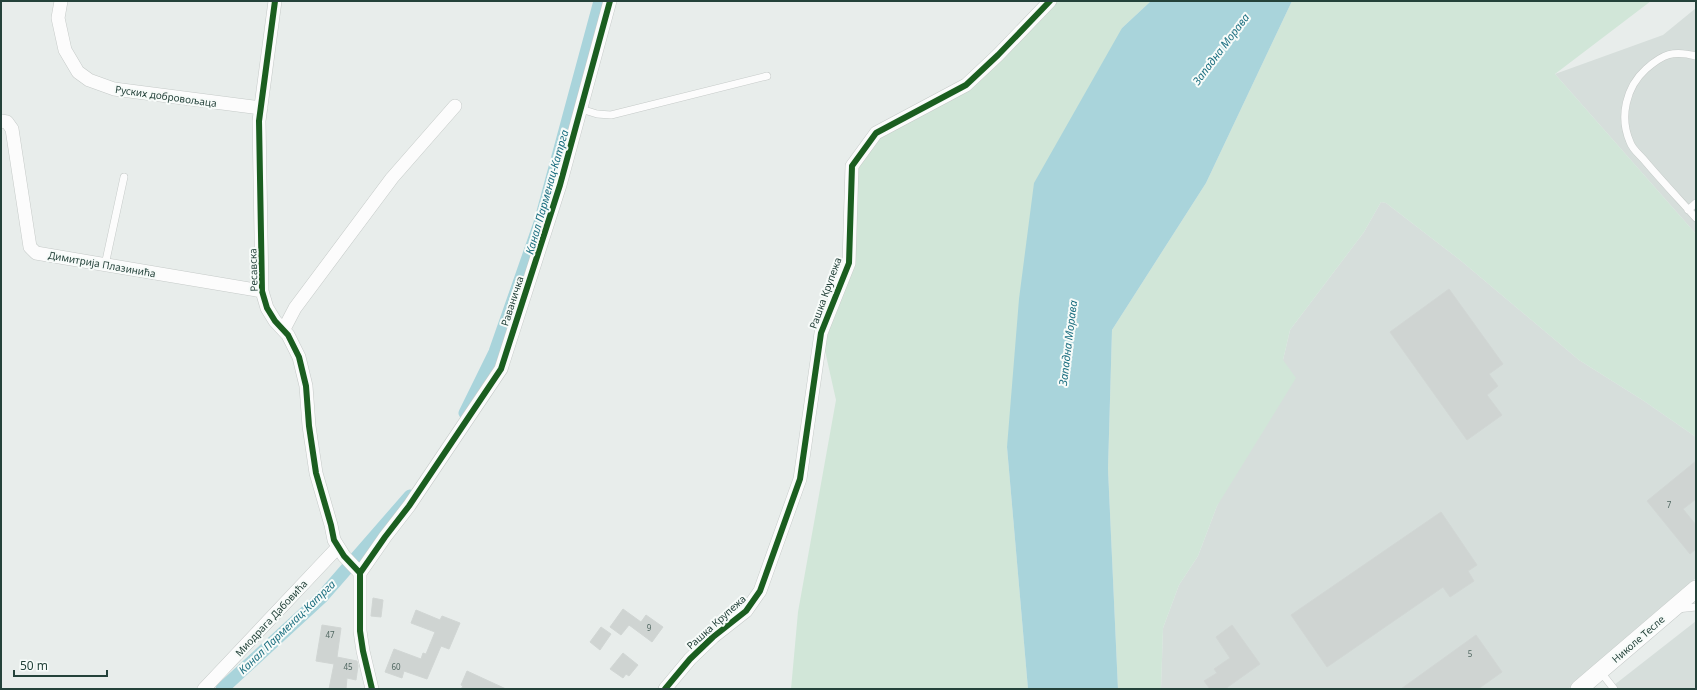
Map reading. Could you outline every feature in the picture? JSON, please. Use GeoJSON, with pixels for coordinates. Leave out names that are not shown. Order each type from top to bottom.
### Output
{"type":"FeatureCollection","features":[{"type":"Feature","properties":{"kind":"street","name":"Руских добровољаца"},"geometry":{"type":"LineString","coordinates":[[61,1],[58,18],[65,50],[78,72],[89,80],[114,89],[261,108]]}},
{"type":"Feature","properties":{"kind":"street","name":"Ресавска"},"geometry":{"type":"LineString","coordinates":[[275,1],[259,121],[262,291],[267,308],[275,321],[284,329],[299,357],[306,386],[309,426],[316,474],[341,552]]}},
{"type":"Feature","properties":{"kind":"street","name":"Раваничка"},"geometry":{"type":"LineString","coordinates":[[358,570],[409,506],[501,369],[560,185],[610,1]]}},
{"type":"Feature","properties":{"kind":"street","name":"Рашка Крупежа"},"geometry":{"type":"LineString","coordinates":[[665,689],[690,659],[713,637],[746,611],[760,591],[800,479],[821,333],[849,263],[852,166],[876,133],[966,85],[998,55],[1050,1]]}},
{"type":"Feature","properties":{"kind":"street"},"geometry":{"type":"LineString","coordinates":[[284,329],[296,308],[392,178],[455,106]]}},
{"type":"Feature","properties":{"kind":"street","name":"Димитрија Плазинића"},"geometry":{"type":"LineString","coordinates":[[1,121],[7,122],[12,129],[30,246],[36,254],[262,291]]}},
{"type":"Feature","properties":{"kind":"street"},"geometry":{"type":"LineString","coordinates":[[341,552],[358,570],[360,632],[372,689]]}},
{"type":"Feature","properties":{"kind":"street","name":"Миодрага Дабовића"},"geometry":{"type":"LineString","coordinates":[[204,689],[341,552]]}},
{"type":"Feature","properties":{"kind":"street","name":"Николе Тесле"},"geometry":{"type":"LineString","coordinates":[[1579,689],[1696,589]]}},
{"type":"Feature","properties":{"kind":"lane"},"geometry":{"type":"LineString","coordinates":[[1696,56],[1672,53],[1659,58],[1643,72],[1631,87],[1627,100],[1624,124],[1630,143],[1696,218]]}},
{"type":"Feature","properties":{"kind":"lane"},"geometry":{"type":"LineString","coordinates":[[581,109],[597,114],[611,115],[767,76]]}},
{"type":"Feature","properties":{"kind":"lane"},"geometry":{"type":"LineString","coordinates":[[105,265],[124,177]]}},
{"type":"Feature","properties":{"kind":"lane"},"geometry":{"type":"LineString","coordinates":[[1688,210],[1696,203]]}},
{"type":"Feature","properties":{"kind":"lane"},"geometry":{"type":"LineString","coordinates":[[1671,610],[1696,607]]}},
{"type":"Feature","properties":{"kind":"lane"},"geometry":{"type":"LineString","coordinates":[[1600,671],[1614,689]]}},
{"type":"Feature","properties":{"kind":"shaded area"},"geometry":{"type":"Polygon","coordinates":[[[1696,8],[1696,234],[1555,74],[1663,35],[1696,8]]]}},
{"type":"Feature","properties":{"kind":"shaded area"},"geometry":{"type":"Polygon","coordinates":[[[1381,202],[1386,203],[1460,260],[1579,360],[1644,401],[1696,437],[1696,578],[1568,689],[1161,689],[1163,628],[1179,585],[1198,556],[1217,506],[1283,360],[1290,330],[1364,232],[1381,202]]]}},
{"type":"Feature","properties":{"kind":"shaded area"},"geometry":{"type":"Polygon","coordinates":[[[1696,621],[1696,689],[1609,689],[1696,621]]]}},
{"type":"Feature","properties":{"kind":"green space"},"geometry":{"type":"Polygon","coordinates":[[[1050,1],[1151,1],[1122,28],[1007,447],[1028,689],[791,689],[798,612],[836,400],[821,333],[849,263],[852,166],[876,133],[966,85],[1050,1]]]}},
{"type":"Feature","properties":{"kind":"green space"},"geometry":{"type":"Polygon","coordinates":[[[1292,1],[1651,1],[1555,74],[1696,234],[1696,437],[1644,401],[1579,360],[1460,260],[1386,203],[1381,202],[1364,232],[1290,330],[1283,360],[1296,378],[1217,506],[1198,556],[1179,585],[1163,628],[1161,689],[1118,689],[1108,469],[1112,330],[1206,183],[1292,1]]]}},
{"type":"Feature","properties":{"kind":"water","name":"Западна Морава"},"geometry":{"type":"Polygon","coordinates":[[[1151,1],[1292,1],[1206,183],[1112,330],[1108,469],[1118,689],[1028,689],[1007,447],[1019,299],[1034,183],[1122,28],[1151,1]]]}},
{"type":"Feature","properties":{"kind":"building"},"geometry":{"type":"Polygon","coordinates":[[[1449,289],[1503,364],[1489,374],[1498,386],[1487,395],[1502,415],[1467,440],[1390,332],[1449,289]]]}},
{"type":"Feature","properties":{"kind":"building"},"geometry":{"type":"Polygon","coordinates":[[[1696,461],[1696,499],[1683,509],[1696,525],[1696,549],[1690,554],[1647,501],[1696,461]]]}},
{"type":"Feature","properties":{"kind":"building"},"geometry":{"type":"Polygon","coordinates":[[[1441,512],[1477,565],[1468,571],[1474,581],[1450,597],[1443,587],[1327,667],[1291,615],[1441,512]]]}},
{"type":"Feature","properties":{"kind":"building"},"geometry":{"type":"Polygon","coordinates":[[[373,598],[383,600],[381,617],[371,616],[373,598]]]}},
{"type":"Feature","properties":{"kind":"building"},"geometry":{"type":"Polygon","coordinates":[[[623,609],[641,622],[646,615],[663,627],[652,642],[629,625],[621,635],[610,627],[623,609]]]}},
{"type":"Feature","properties":{"kind":"building"},"geometry":{"type":"Polygon","coordinates":[[[416,610],[440,620],[442,616],[460,623],[449,649],[441,646],[427,679],[404,671],[402,678],[385,672],[394,649],[421,659],[423,653],[426,654],[435,632],[411,623],[416,610]]]}},
{"type":"Feature","properties":{"kind":"building"},"geometry":{"type":"Polygon","coordinates":[[[322,625],[341,628],[337,657],[357,661],[358,666],[356,680],[347,678],[346,689],[329,689],[334,664],[316,661],[322,625]]]}},
{"type":"Feature","properties":{"kind":"building"},"geometry":{"type":"Polygon","coordinates":[[[1232,625],[1260,664],[1225,689],[1210,689],[1204,681],[1217,673],[1214,669],[1230,658],[1216,637],[1232,625]]]}},
{"type":"Feature","properties":{"kind":"building"},"geometry":{"type":"Polygon","coordinates":[[[601,627],[611,634],[600,650],[590,642],[601,627]]]}},
{"type":"Feature","properties":{"kind":"building"},"geometry":{"type":"Polygon","coordinates":[[[1476,635],[1502,672],[1478,689],[1401,689],[1476,635]]]}},
{"type":"Feature","properties":{"kind":"building"},"geometry":{"type":"Polygon","coordinates":[[[623,653],[638,665],[629,676],[626,674],[623,678],[610,669],[623,653]]]}},
{"type":"Feature","properties":{"kind":"building"},"geometry":{"type":"Polygon","coordinates":[[[467,671],[506,689],[461,689],[463,686],[461,685],[467,671]]]}},
{"type":"Feature","properties":{"kind":"waterway","name":"Канал Парменац-Катрга"},"geometry":{"type":"LineString","coordinates":[[465,413],[495,352],[540,223],[600,1]]}},
{"type":"Feature","properties":{"kind":"waterway","name":"Канал Парменац-Катрга"},"geometry":{"type":"LineString","coordinates":[[222,689],[322,597],[410,496]]}},
{"type":"Feature","properties":{"kind":"cycle path"},"geometry":{"type":"LineString","coordinates":[[275,1],[259,121],[262,291],[267,308],[275,321],[288,335],[299,357],[306,386],[309,426],[316,473],[334,540],[344,556],[360,573],[360,631],[372,689]]}},
{"type":"Feature","properties":{"kind":"cycle path"},"geometry":{"type":"LineString","coordinates":[[360,573],[409,506],[501,369],[560,185],[610,1]]}},
{"type":"Feature","properties":{"kind":"cycle path"},"geometry":{"type":"LineString","coordinates":[[665,689],[690,659],[713,637],[746,611],[760,591],[800,479],[821,333],[849,263],[852,166],[876,133],[966,85],[998,55],[1050,1]]}}]}
